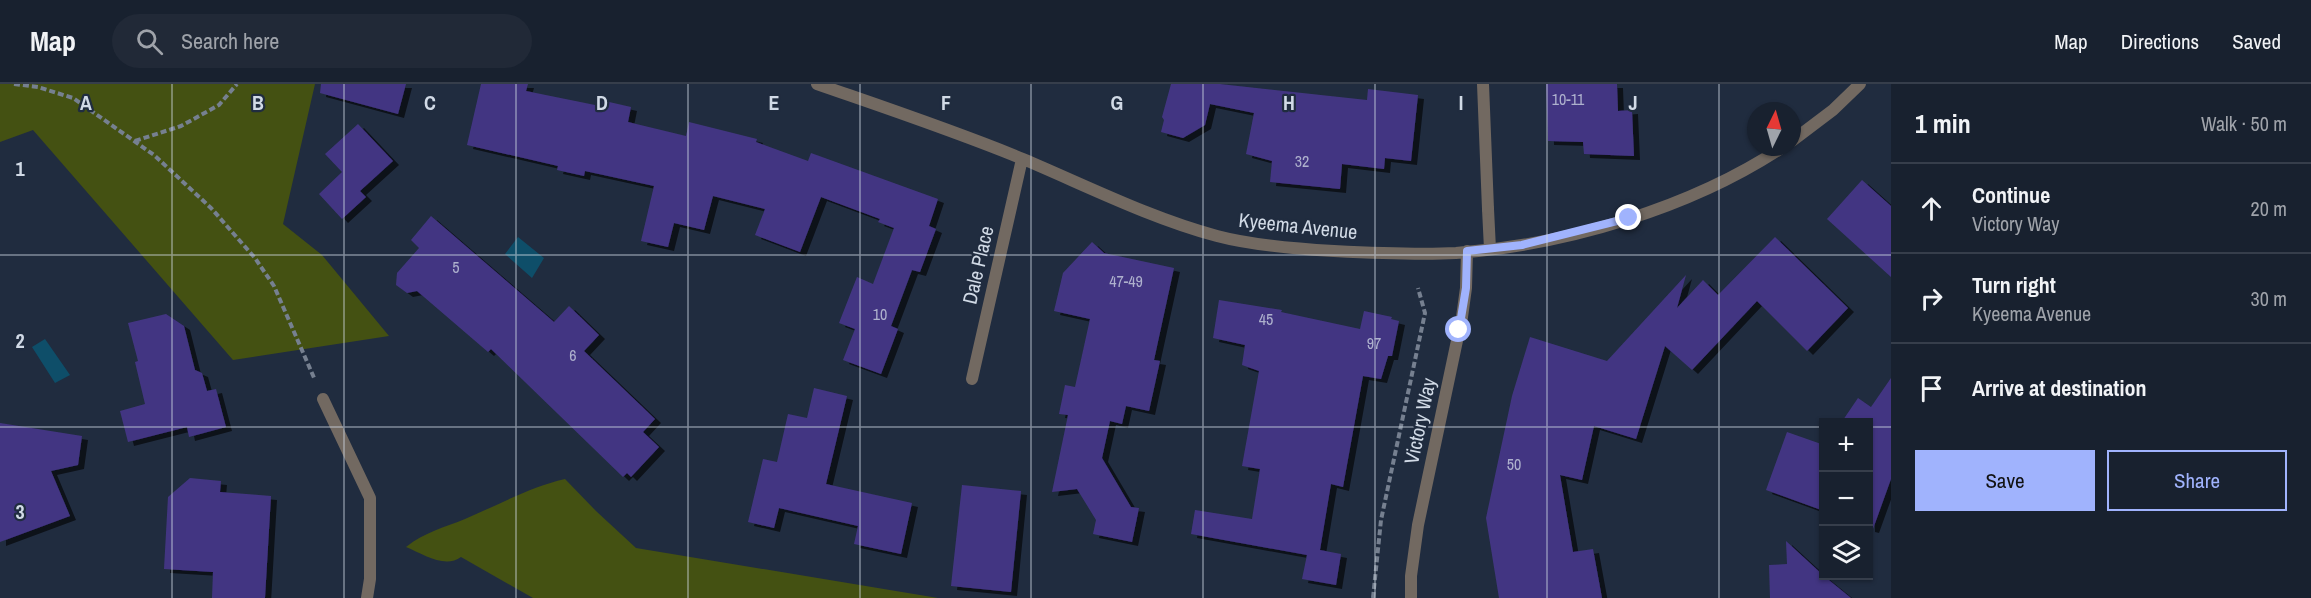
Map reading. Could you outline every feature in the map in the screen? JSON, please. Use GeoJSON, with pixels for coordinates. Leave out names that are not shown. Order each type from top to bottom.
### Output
{"type":"FeatureCollection","features":[{"type":"Feature","properties":{"kind":"street","name":"Kyeema Avenue"},"geometry":{"type":"LineString","coordinates":[[817,84],[953,131],[1145,211],[1219,236],[1310,249],[1398,253],[1467,251],[1522,245],[1596,228],[1667,205],[1737,173],[1767,156]]}},
{"type":"Feature","properties":{"kind":"street"},"geometry":{"type":"LineString","coordinates":[[1484,84],[1490,249]]}},
{"type":"Feature","properties":{"kind":"street"},"geometry":{"type":"LineString","coordinates":[[1801,134],[1833,110],[1860,84]]}},
{"type":"Feature","properties":{"kind":"street","name":"Dale Place"},"geometry":{"type":"LineString","coordinates":[[972,379],[1022,159]]}},
{"type":"Feature","properties":{"kind":"street","name":"Victory Way"},"geometry":{"type":"LineString","coordinates":[[1411,598],[1411,576],[1418,525],[1462,317],[1467,251]]}},
{"type":"Feature","properties":{"kind":"street"},"geometry":{"type":"LineString","coordinates":[[324,399],[370,498],[370,579],[367,598]]}},
{"type":"Feature","properties":{"kind":"path"},"geometry":{"type":"LineString","coordinates":[[15,84],[38,87],[73,98],[154,155],[211,208],[255,258],[274,286],[324,399]]}},
{"type":"Feature","properties":{"kind":"path"},"geometry":{"type":"LineString","coordinates":[[134,141],[181,126],[219,105],[237,84]]}},
{"type":"Feature","properties":{"kind":"path"},"geometry":{"type":"LineString","coordinates":[[1373,598],[1381,520],[1425,313],[1418,288]]}},
{"type":"Feature","properties":{"kind":"green space"},"geometry":{"type":"Polygon","coordinates":[[[0,84],[315,84],[283,224],[322,255],[389,336],[233,360],[33,130],[0,142],[0,84]]]}},
{"type":"Feature","properties":{"kind":"green space"},"geometry":{"type":"Polygon","coordinates":[[[565,479],[636,548],[938,598],[533,598],[461,557],[441,561],[406,547],[434,531],[527,491],[565,479]]]}},
{"type":"Feature","properties":{"kind":"water"},"geometry":{"type":"Polygon","coordinates":[[[518,237],[544,258],[532,278],[505,254],[518,237]]]}},
{"type":"Feature","properties":{"kind":"water"},"geometry":{"type":"Polygon","coordinates":[[[45,339],[70,375],[55,383],[32,347],[45,339]]]}},
{"type":"Feature","properties":{"kind":"building"},"geometry":{"type":"Polygon","coordinates":[[[321,84],[406,84],[398,114],[320,93],[321,84]]]}},
{"type":"Feature","properties":{"kind":"building"},"geometry":{"type":"Polygon","coordinates":[[[481,84],[528,84],[526,91],[595,105],[596,99],[631,107],[628,122],[686,136],[689,122],[757,139],[756,142],[808,161],[811,153],[938,199],[929,226],[936,229],[920,272],[912,270],[891,326],[898,329],[881,374],[843,360],[855,329],[839,323],[857,277],[873,284],[894,228],[878,222],[880,219],[821,197],[800,252],[755,235],[765,209],[713,196],[704,230],[674,223],[668,247],[641,241],[654,186],[585,171],[584,176],[557,170],[558,166],[467,145],[481,84]]]}},
{"type":"Feature","properties":{"kind":"building"},"geometry":{"type":"Polygon","coordinates":[[[1171,84],[1220,84],[1367,100],[1368,89],[1418,95],[1411,161],[1385,158],[1384,169],[1342,164],[1340,189],[1270,182],[1272,161],[1246,154],[1254,113],[1210,104],[1205,125],[1183,138],[1161,132],[1164,120],[1162,117],[1171,84]]]}},
{"type":"Feature","properties":{"kind":"building"},"geometry":{"type":"Polygon","coordinates":[[[1546,84],[1617,84],[1618,111],[1632,110],[1634,156],[1584,154],[1583,142],[1548,141],[1546,84]]]}},
{"type":"Feature","properties":{"kind":"building"},"geometry":{"type":"Polygon","coordinates":[[[358,124],[393,161],[360,191],[366,197],[342,219],[319,194],[342,172],[325,154],[358,124]]]}},
{"type":"Feature","properties":{"kind":"building"},"geometry":{"type":"Polygon","coordinates":[[[1862,180],[1891,206],[1891,277],[1827,219],[1862,180]]]}},
{"type":"Feature","properties":{"kind":"building"},"geometry":{"type":"Polygon","coordinates":[[[431,216],[554,322],[569,306],[599,335],[584,351],[655,419],[643,432],[659,447],[631,477],[627,473],[623,477],[491,349],[488,352],[417,291],[407,293],[396,285],[397,273],[419,248],[411,240],[431,216]]]}},
{"type":"Feature","properties":{"kind":"building"},"geometry":{"type":"Polygon","coordinates":[[[1775,237],[1848,308],[1807,351],[1757,301],[1692,370],[1665,346],[1636,439],[1594,426],[1582,480],[1560,475],[1573,552],[1593,549],[1602,598],[1499,598],[1486,518],[1512,396],[1530,337],[1607,361],[1686,275],[1677,308],[1703,280],[1718,295],[1775,237]]]}},
{"type":"Feature","properties":{"kind":"building"},"geometry":{"type":"Polygon","coordinates":[[[1092,242],[1104,253],[1174,268],[1154,360],[1160,361],[1149,411],[1126,406],[1122,424],[1110,421],[1102,458],[1131,507],[1139,508],[1132,542],[1093,534],[1096,520],[1077,489],[1052,492],[1068,415],[1059,414],[1065,385],[1075,387],[1090,319],[1054,311],[1063,273],[1092,242]]]}},
{"type":"Feature","properties":{"kind":"building"},"geometry":{"type":"Polygon","coordinates":[[[1219,300],[1282,310],[1281,312],[1360,329],[1364,311],[1392,317],[1391,319],[1399,321],[1392,356],[1388,356],[1381,379],[1363,376],[1343,487],[1331,484],[1320,550],[1341,554],[1336,585],[1302,579],[1307,555],[1191,534],[1195,510],[1252,519],[1260,469],[1242,466],[1259,371],[1242,365],[1245,345],[1213,338],[1219,300]]]}},
{"type":"Feature","properties":{"kind":"building"},"geometry":{"type":"Polygon","coordinates":[[[166,314],[184,326],[195,370],[202,373],[207,391],[216,389],[226,427],[189,437],[187,427],[128,442],[120,411],[145,404],[135,362],[138,361],[128,323],[166,314]]]}},
{"type":"Feature","properties":{"kind":"building"},"geometry":{"type":"Polygon","coordinates":[[[1891,378],[1891,479],[1873,529],[1873,418],[1844,418],[1858,398],[1871,407],[1891,378]]]}},
{"type":"Feature","properties":{"kind":"building"},"geometry":{"type":"Polygon","coordinates":[[[814,388],[847,396],[826,484],[912,503],[901,554],[854,544],[858,526],[779,508],[774,528],[748,522],[763,459],[777,462],[788,414],[807,418],[814,388]]]}},
{"type":"Feature","properties":{"kind":"building"},"geometry":{"type":"Polygon","coordinates":[[[0,423],[82,436],[78,465],[51,471],[70,516],[0,542],[0,423]]]}},
{"type":"Feature","properties":{"kind":"building"},"geometry":{"type":"Polygon","coordinates":[[[1787,432],[1819,443],[1819,509],[1766,490],[1787,432]]]}},
{"type":"Feature","properties":{"kind":"building"},"geometry":{"type":"Polygon","coordinates":[[[190,478],[221,481],[220,492],[271,496],[265,598],[212,598],[213,572],[164,569],[168,497],[190,478]]]}},
{"type":"Feature","properties":{"kind":"building"},"geometry":{"type":"Polygon","coordinates":[[[962,485],[1021,491],[1011,592],[951,586],[962,485]]]}},
{"type":"Feature","properties":{"kind":"building"},"geometry":{"type":"Polygon","coordinates":[[[1786,541],[1819,571],[1819,580],[1829,580],[1851,598],[1770,598],[1769,565],[1787,564],[1786,541]]]}},
{"type":"Feature","properties":{"kind":"route"},"geometry":{"type":"LineString","coordinates":[[1459,330],[1466,288],[1467,251],[1522,245],[1629,218]]}}]}
